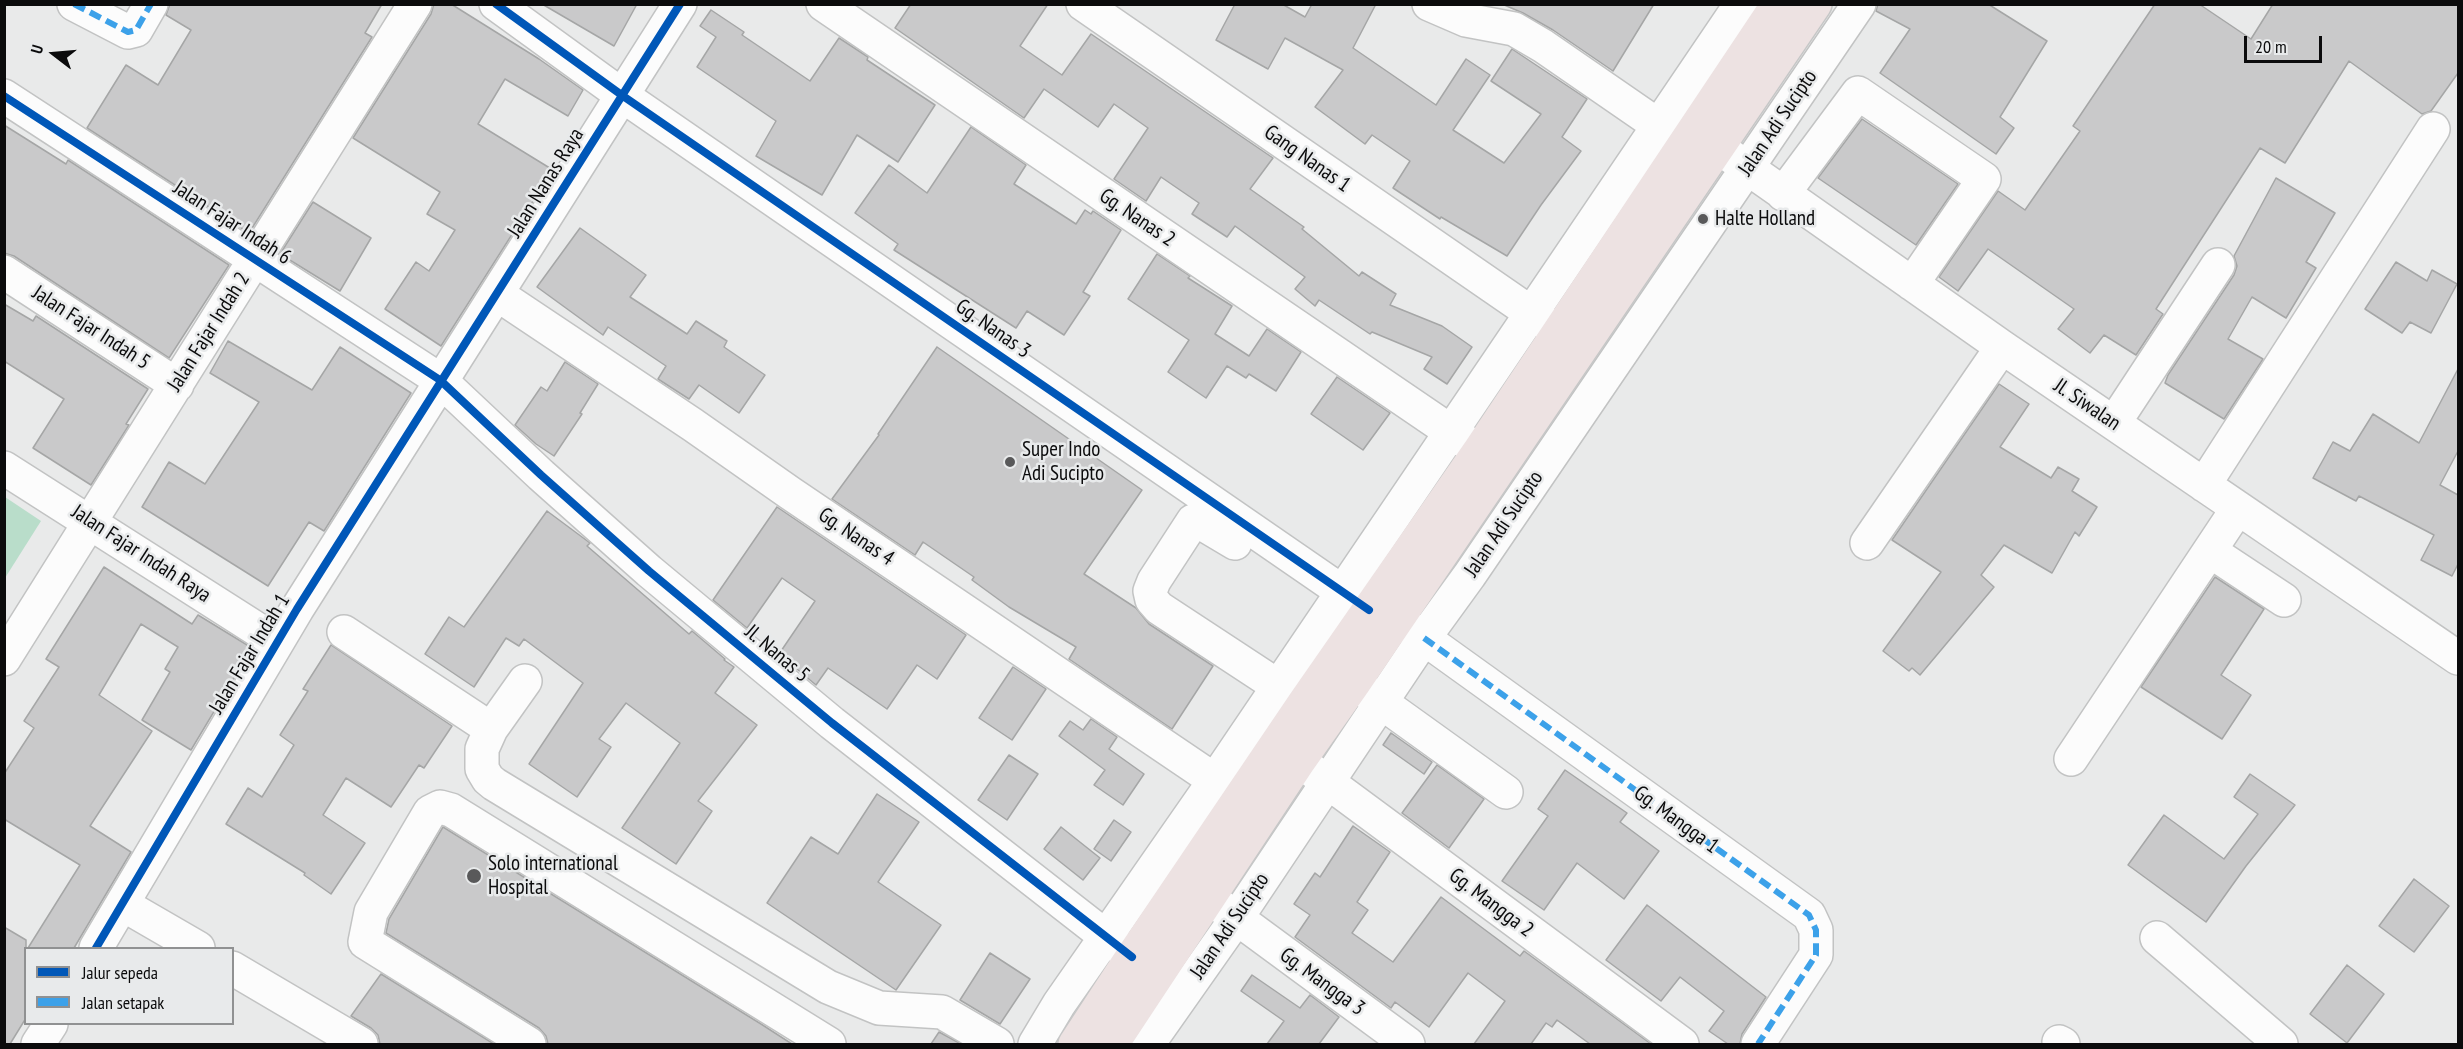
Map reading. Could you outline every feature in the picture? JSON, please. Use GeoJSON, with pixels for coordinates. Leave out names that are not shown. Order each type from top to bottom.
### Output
{"type":"FeatureCollection","features":[{"type":"Feature","properties":{"kind":"highway","name":"Jalan Adi Sucipto"},"geometry":{"type":"LineString","coordinates":[[1092,1038],[1132,957],[1241,799],[1301,706],[1375,617],[1438,557],[1778,4]]}},
{"type":"Feature","properties":{"kind":"highway","name":"Jalan Adi Sucipto"},"geometry":{"type":"LineString","coordinates":[[1301,706],[1354,683],[1375,617],[1480,450],[1569,341],[1605,314],[1815,4]]}},
{"type":"Feature","properties":{"kind":"highway","name":"Jalan Adi Sucipto"},"geometry":{"type":"LineString","coordinates":[[1092,1038],[1209,897],[1299,760],[1301,706]]}},
{"type":"Feature","properties":{"kind":"street"},"geometry":{"type":"LineString","coordinates":[[74,4],[128,33],[136,30],[151,4]]}},
{"type":"Feature","properties":{"kind":"street","name":"Jalan Fajar Indah 2"},"geometry":{"type":"LineString","coordinates":[[4,659],[415,4]]}},
{"type":"Feature","properties":{"kind":"street","name":"Gg. Nanas 3"},"geometry":{"type":"LineString","coordinates":[[496,4],[623,96],[1338,598]]}},
{"type":"Feature","properties":{"kind":"street","name":"Jalan Nanas Raya"},"geometry":{"type":"LineString","coordinates":[[440,380],[680,4]]}},
{"type":"Feature","properties":{"kind":"street","name":"Gg. Nanas 2"},"geometry":{"type":"LineString","coordinates":[[823,4],[1480,450]]}},
{"type":"Feature","properties":{"kind":"street","name":"Gang Nanas 1"},"geometry":{"type":"LineString","coordinates":[[1083,4],[1531,314],[1608,370]]}},
{"type":"Feature","properties":{"kind":"street"},"geometry":{"type":"LineString","coordinates":[[1429,4],[1467,20],[1514,29],[1543,46],[1659,126]]}},
{"type":"Feature","properties":{"kind":"street","name":"Jalan Adi Sucipto"},"geometry":{"type":"LineString","coordinates":[[1035,1044],[1059,1004],[1215,780],[1301,706],[1338,598],[1741,4]]}},
{"type":"Feature","properties":{"kind":"street","name":"Jalan Adi Sucipto"},"geometry":{"type":"LineString","coordinates":[[1148,1044],[1236,919],[1424,638],[1469,576],[1859,4]]}},
{"type":"Feature","properties":{"kind":"street"},"geometry":{"type":"LineString","coordinates":[[1789,43],[1984,179],[1912,284]]}},
{"type":"Feature","properties":{"kind":"street"},"geometry":{"type":"LineString","coordinates":[[1783,194],[1858,93]]}},
{"type":"Feature","properties":{"kind":"street","name":"Jalan Fajar Indah 6"},"geometry":{"type":"LineString","coordinates":[[4,96],[440,380]]}},
{"type":"Feature","properties":{"kind":"street"},"geometry":{"type":"LineString","coordinates":[[2204,485],[2433,129]]}},
{"type":"Feature","properties":{"kind":"street","name":"Jl. Siwalan"},"geometry":{"type":"LineString","coordinates":[[1718,147],[2002,347],[2458,658]]}},
{"type":"Feature","properties":{"kind":"street"},"geometry":{"type":"LineString","coordinates":[[2114,423],[2218,266]]}},
{"type":"Feature","properties":{"kind":"street","name":"Jalan Fajar Indah 5"},"geometry":{"type":"LineString","coordinates":[[4,272],[177,385]]}},
{"type":"Feature","properties":{"kind":"street","name":"Gg. Nanas 4"},"geometry":{"type":"LineString","coordinates":[[497,294],[1241,799]]}},
{"type":"Feature","properties":{"kind":"street"},"geometry":{"type":"LineString","coordinates":[[1605,314],[1634,332]]}},
{"type":"Feature","properties":{"kind":"street"},"geometry":{"type":"LineString","coordinates":[[1866,543],[2002,347]]}},
{"type":"Feature","properties":{"kind":"street","name":"Jalan Fajar Indah 1"},"geometry":{"type":"LineString","coordinates":[[97,947],[277,642],[440,380]]}},
{"type":"Feature","properties":{"kind":"street","name":"Jl. Nanas 5"},"geometry":{"type":"LineString","coordinates":[[440,380],[540,474],[649,571],[832,723],[1132,957]]}},
{"type":"Feature","properties":{"kind":"street","name":"Jalan Fajar Indah Raya"},"geometry":{"type":"LineString","coordinates":[[4,468],[277,642]]}},
{"type":"Feature","properties":{"kind":"street"},"geometry":{"type":"LineString","coordinates":[[2071,759],[2238,508]]}},
{"type":"Feature","properties":{"kind":"street"},"geometry":{"type":"LineString","coordinates":[[1338,598],[1198,521],[1190,524],[1150,591],[1152,600],[1159,608],[1301,706],[1348,750]]}},
{"type":"Feature","properties":{"kind":"street"},"geometry":{"type":"LineString","coordinates":[[2210,551],[2283,600]]}},
{"type":"Feature","properties":{"kind":"street"},"geometry":{"type":"LineString","coordinates":[[1438,557],[1469,576]]}},
{"type":"Feature","properties":{"kind":"street","name":"Gg. Mangga 1"},"geometry":{"type":"LineString","coordinates":[[1338,598],[1424,638],[1809,915],[1816,930],[1815,955],[1758,1044]]}},
{"type":"Feature","properties":{"kind":"street"},"geometry":{"type":"LineString","coordinates":[[344,632],[491,729]]}},
{"type":"Feature","properties":{"kind":"street"},"geometry":{"type":"LineString","coordinates":[[525,681],[491,729],[482,749],[480,762],[484,774],[494,784],[828,987],[879,1008],[942,1012],[997,1044]]}},
{"type":"Feature","properties":{"kind":"street"},"geometry":{"type":"LineString","coordinates":[[1354,683],[1506,792]]}},
{"type":"Feature","properties":{"kind":"street","name":"Gg. Mangga 2"},"geometry":{"type":"LineString","coordinates":[[1299,760],[1682,1044]]}},
{"type":"Feature","properties":{"kind":"street"},"geometry":{"type":"LineString","coordinates":[[529,1044],[365,942],[371,912],[430,812],[440,807],[451,810],[828,1044]]}},
{"type":"Feature","properties":{"kind":"street","name":"Gg. Mangga 3"},"geometry":{"type":"LineString","coordinates":[[1209,897],[1408,1044]]}},
{"type":"Feature","properties":{"kind":"street"},"geometry":{"type":"LineString","coordinates":[[122,904],[196,947]]}},
{"type":"Feature","properties":{"kind":"street"},"geometry":{"type":"LineString","coordinates":[[2157,938],[2281,1044]]}},
{"type":"Feature","properties":{"kind":"street"},"geometry":{"type":"LineString","coordinates":[[234,970],[361,1044]]}},
{"type":"Feature","properties":{"kind":"street"},"geometry":{"type":"LineString","coordinates":[[1059,1004],[1092,1038]]}},
{"type":"Feature","properties":{"kind":"street"},"geometry":{"type":"LineString","coordinates":[[38,1044],[50,1025]]}},
{"type":"Feature","properties":{"kind":"green space"},"geometry":{"type":"Polygon","coordinates":[[[5,497],[41,521],[5,578],[5,497]]]}},
{"type":"Feature","properties":{"kind":"building"},"geometry":{"type":"Polygon","coordinates":[[[170,4],[382,4],[365,33],[372,37],[249,233],[87,128],[126,65],[158,85],[191,30],[166,15],[170,4]]]}},
{"type":"Feature","properties":{"kind":"building"},"geometry":{"type":"Polygon","coordinates":[[[434,4],[451,4],[539,59],[583,90],[568,116],[505,79],[478,124],[553,170],[441,346],[385,309],[416,262],[429,271],[455,230],[427,214],[440,192],[353,138],[431,14],[434,4]]]}},
{"type":"Feature","properties":{"kind":"building"},"geometry":{"type":"Polygon","coordinates":[[[542,4],[637,4],[614,46],[542,4]]]}},
{"type":"Feature","properties":{"kind":"building"},"geometry":{"type":"Polygon","coordinates":[[[911,4],[1048,4],[1020,46],[1062,75],[1091,34],[1273,158],[1250,189],[1304,227],[1302,229],[1359,276],[1362,272],[1396,294],[1390,305],[1442,326],[1472,347],[1447,384],[1424,369],[1432,357],[1372,332],[1370,334],[1319,300],[1315,306],[1295,289],[1305,277],[1235,226],[1227,237],[1192,214],[1199,203],[1161,177],[1146,201],[1114,179],[1148,128],[1114,104],[1098,127],[1044,89],[1024,118],[895,28],[911,4]]]}},
{"type":"Feature","properties":{"kind":"building"},"geometry":{"type":"Polygon","coordinates":[[[1235,4],[1282,4],[1305,17],[1312,4],[1376,4],[1353,48],[1436,105],[1466,59],[1490,75],[1453,130],[1504,163],[1541,114],[1491,81],[1512,49],[1587,99],[1562,137],[1581,151],[1507,256],[1441,217],[1440,219],[1393,188],[1410,161],[1372,135],[1365,144],[1315,107],[1343,70],[1285,38],[1268,69],[1216,40],[1235,4]]]}},
{"type":"Feature","properties":{"kind":"building"},"geometry":{"type":"Polygon","coordinates":[[[1502,4],[1654,4],[1613,71],[1553,30],[1502,4]]]}},
{"type":"Feature","properties":{"kind":"building"},"geometry":{"type":"Polygon","coordinates":[[[1878,4],[1988,4],[2047,41],[2000,117],[2014,128],[1996,154],[1880,73],[1910,29],[1876,11],[1878,4]]]}},
{"type":"Feature","properties":{"kind":"building"},"geometry":{"type":"Polygon","coordinates":[[[2155,4],[2199,4],[2251,39],[2273,4],[2458,4],[2458,73],[2431,111],[2422,114],[2349,61],[2285,163],[2260,148],[2156,309],[2163,314],[2136,355],[2104,335],[2090,353],[2058,329],[2074,309],[1988,249],[1958,291],[1939,277],[1998,191],[2025,210],[2080,131],[2073,126],[2155,4]]]}},
{"type":"Feature","properties":{"kind":"building"},"geometry":{"type":"Polygon","coordinates":[[[711,10],[744,32],[742,35],[810,81],[839,38],[868,57],[867,60],[935,105],[898,162],[857,135],[822,195],[756,156],[776,121],[697,67],[716,37],[700,26],[711,10]]]}},
{"type":"Feature","properties":{"kind":"building"},"geometry":{"type":"Polygon","coordinates":[[[1862,119],[1958,184],[1916,245],[1818,178],[1862,119]]]}},
{"type":"Feature","properties":{"kind":"building"},"geometry":{"type":"Polygon","coordinates":[[[4,125],[66,164],[68,160],[229,265],[169,358],[14,256],[4,253],[4,125]]]}},
{"type":"Feature","properties":{"kind":"building"},"geometry":{"type":"Polygon","coordinates":[[[971,127],[1026,165],[1014,184],[1076,224],[1085,210],[1091,214],[1093,211],[1121,230],[1083,292],[1090,296],[1064,335],[1027,311],[1016,328],[894,250],[898,244],[855,213],[889,165],[927,193],[971,127]]]}},
{"type":"Feature","properties":{"kind":"building"},"geometry":{"type":"Polygon","coordinates":[[[2276,178],[2335,213],[2306,262],[2316,268],[2286,318],[2252,297],[2228,339],[2263,359],[2224,419],[2165,383],[2234,275],[2237,266],[2234,256],[2276,178]]]}},
{"type":"Feature","properties":{"kind":"building"},"geometry":{"type":"Polygon","coordinates":[[[313,202],[371,238],[340,291],[280,254],[313,202]]]}},
{"type":"Feature","properties":{"kind":"building"},"geometry":{"type":"Polygon","coordinates":[[[580,228],[646,275],[630,297],[687,334],[696,321],[727,341],[724,347],[765,375],[739,413],[699,385],[689,399],[658,379],[666,366],[608,327],[603,335],[537,287],[580,228]]]}},
{"type":"Feature","properties":{"kind":"building"},"geometry":{"type":"Polygon","coordinates":[[[1157,254],[1190,276],[1188,278],[1232,306],[1215,334],[1249,356],[1267,329],[1301,352],[1276,391],[1249,374],[1246,378],[1227,366],[1206,398],[1168,372],[1189,340],[1128,299],[1157,254]]]}},
{"type":"Feature","properties":{"kind":"building"},"geometry":{"type":"Polygon","coordinates":[[[2396,262],[2427,281],[2432,270],[2457,284],[2431,333],[2410,322],[2402,333],[2365,309],[2396,262]]]}},
{"type":"Feature","properties":{"kind":"building"},"geometry":{"type":"Polygon","coordinates":[[[4,304],[33,321],[36,316],[148,389],[126,424],[129,425],[91,485],[33,448],[64,399],[4,361],[4,304]]]}},
{"type":"Feature","properties":{"kind":"building"},"geometry":{"type":"Polygon","coordinates":[[[228,341],[312,390],[340,347],[411,393],[324,531],[309,522],[268,586],[142,507],[169,462],[205,484],[259,402],[210,373],[228,341]]]}},
{"type":"Feature","properties":{"kind":"building"},"geometry":{"type":"Polygon","coordinates":[[[937,347],[1142,490],[1084,574],[1136,608],[1149,624],[1213,666],[1172,729],[1069,659],[1076,647],[1009,607],[972,580],[974,577],[923,542],[915,555],[832,499],[879,435],[937,347]]]}},
{"type":"Feature","properties":{"kind":"building"},"geometry":{"type":"Polygon","coordinates":[[[565,362],[598,384],[580,413],[582,414],[554,456],[536,444],[515,425],[541,387],[547,391],[565,362]]]}},
{"type":"Feature","properties":{"kind":"building"},"geometry":{"type":"Polygon","coordinates":[[[2458,369],[2458,451],[2440,485],[2458,495],[2458,564],[2452,576],[2421,560],[2434,535],[2359,496],[2356,501],[2313,478],[2333,442],[2350,451],[2373,414],[2419,443],[2458,369]]]}},
{"type":"Feature","properties":{"kind":"building"},"geometry":{"type":"Polygon","coordinates":[[[1337,377],[1390,413],[1363,450],[1311,414],[1337,377]]]}},
{"type":"Feature","properties":{"kind":"building"},"geometry":{"type":"Polygon","coordinates":[[[1999,384],[2029,404],[2000,447],[2051,478],[2058,467],[2079,479],[2072,491],[2097,507],[2079,536],[2075,532],[2052,573],[2004,545],[1981,575],[1994,587],[1920,675],[1912,668],[1909,671],[1883,651],[1941,572],[1892,540],[1999,384]]]}},
{"type":"Feature","properties":{"kind":"building"},"geometry":{"type":"Polygon","coordinates":[[[777,507],[966,635],[937,679],[917,665],[887,709],[828,668],[816,685],[779,654],[815,601],[782,578],[747,628],[713,600],[777,507]]]}},
{"type":"Feature","properties":{"kind":"building"},"geometry":{"type":"Polygon","coordinates":[[[547,511],[590,543],[587,546],[689,634],[692,631],[734,667],[715,693],[757,725],[698,801],[712,811],[676,864],[622,828],[680,743],[626,703],[599,739],[611,747],[577,797],[529,764],[583,683],[524,639],[519,646],[506,638],[474,687],[425,654],[449,617],[464,627],[547,511]]]}},
{"type":"Feature","properties":{"kind":"building"},"geometry":{"type":"Polygon","coordinates":[[[104,567],[192,624],[198,615],[252,648],[191,750],[142,720],[170,672],[165,669],[178,647],[141,624],[99,695],[152,731],[90,826],[131,852],[75,947],[29,947],[80,865],[4,819],[4,774],[34,728],[24,721],[59,667],[46,659],[104,567]]]}},
{"type":"Feature","properties":{"kind":"building"},"geometry":{"type":"Polygon","coordinates":[[[2215,577],[2264,609],[2221,675],[2251,695],[2222,739],[2141,687],[2215,577]]]}},
{"type":"Feature","properties":{"kind":"building"},"geometry":{"type":"Polygon","coordinates":[[[331,645],[452,726],[424,768],[419,765],[391,807],[346,778],[323,815],[365,843],[331,894],[304,875],[305,873],[226,824],[248,788],[262,797],[294,745],[280,735],[308,691],[303,689],[331,645]]]}},
{"type":"Feature","properties":{"kind":"building"},"geometry":{"type":"Polygon","coordinates":[[[1013,667],[1046,689],[1012,740],[979,718],[1013,667]]]}},
{"type":"Feature","properties":{"kind":"building"},"geometry":{"type":"Polygon","coordinates":[[[1091,719],[1117,737],[1109,749],[1144,774],[1123,805],[1094,785],[1105,770],[1059,736],[1070,721],[1083,730],[1091,719]]]}},
{"type":"Feature","properties":{"kind":"building"},"geometry":{"type":"Polygon","coordinates":[[[1391,733],[1432,762],[1424,774],[1383,745],[1391,733]]]}},
{"type":"Feature","properties":{"kind":"building"},"geometry":{"type":"Polygon","coordinates":[[[1009,755],[1038,774],[1007,820],[978,800],[1009,755]]]}},
{"type":"Feature","properties":{"kind":"building"},"geometry":{"type":"Polygon","coordinates":[[[1437,765],[1484,799],[1449,848],[1402,813],[1437,765]]]}},
{"type":"Feature","properties":{"kind":"building"},"geometry":{"type":"Polygon","coordinates":[[[1565,770],[1627,813],[1620,822],[1659,851],[1624,899],[1577,863],[1544,910],[1502,881],[1548,816],[1538,809],[1565,770]]]}},
{"type":"Feature","properties":{"kind":"building"},"geometry":{"type":"Polygon","coordinates":[[[2250,774],[2295,805],[2246,866],[2206,922],[2128,865],[2164,815],[2224,859],[2258,814],[2234,797],[2250,774]]]}},
{"type":"Feature","properties":{"kind":"building"},"geometry":{"type":"Polygon","coordinates":[[[877,794],[919,822],[878,882],[941,925],[896,990],[767,903],[811,837],[838,854],[877,794]]]}},
{"type":"Feature","properties":{"kind":"building"},"geometry":{"type":"Polygon","coordinates":[[[1114,820],[1131,832],[1111,861],[1094,849],[1114,820]]]}},
{"type":"Feature","properties":{"kind":"building"},"geometry":{"type":"Polygon","coordinates":[[[1353,826],[1390,852],[1357,902],[1368,910],[1352,933],[1393,962],[1441,897],[1520,956],[1524,951],[1651,1044],[1590,1044],[1557,1020],[1552,1027],[1546,1023],[1531,1044],[1474,1044],[1505,1001],[1468,973],[1429,1027],[1395,1002],[1391,1008],[1295,937],[1310,915],[1294,904],[1315,873],[1320,877],[1353,826]]]}},
{"type":"Feature","properties":{"kind":"building","name":"Solo international Hospital"},"geometry":{"type":"Polygon","coordinates":[[[443,827],[792,1044],[548,1044],[546,1036],[539,1028],[386,933],[389,919],[443,827]]]}},
{"type":"Feature","properties":{"kind":"building"},"geometry":{"type":"Polygon","coordinates":[[[1061,827],[1100,858],[1083,880],[1044,849],[1061,827]]]}},
{"type":"Feature","properties":{"kind":"building"},"geometry":{"type":"Polygon","coordinates":[[[2414,879],[2449,906],[2414,952],[2379,926],[2414,879]]]}},
{"type":"Feature","properties":{"kind":"building"},"geometry":{"type":"Polygon","coordinates":[[[1647,905],[1766,997],[1742,1034],[1740,1044],[1728,1044],[1709,1031],[1724,1011],[1680,977],[1661,1001],[1606,960],[1647,905]]]}},
{"type":"Feature","properties":{"kind":"building"},"geometry":{"type":"Polygon","coordinates":[[[4,927],[26,940],[26,947],[24,947],[24,1021],[10,1044],[4,1044],[4,927]]]}},
{"type":"Feature","properties":{"kind":"building"},"geometry":{"type":"Polygon","coordinates":[[[990,953],[1030,979],[1000,1024],[960,1000],[990,953]]]}},
{"type":"Feature","properties":{"kind":"building"},"geometry":{"type":"Polygon","coordinates":[[[2347,965],[2384,994],[2347,1043],[2310,1014],[2347,965]]]}},
{"type":"Feature","properties":{"kind":"building"},"geometry":{"type":"Polygon","coordinates":[[[381,974],[494,1044],[380,1044],[378,1035],[371,1028],[351,1016],[381,974]]]}},
{"type":"Feature","properties":{"kind":"building"},"geometry":{"type":"Polygon","coordinates":[[[1252,975],[1300,1008],[1310,995],[1339,1017],[1319,1044],[1267,1044],[1284,1021],[1241,991],[1252,975]]]}},
{"type":"Feature","properties":{"kind":"building"},"geometry":{"type":"Polygon","coordinates":[[[939,1032],[961,1044],[931,1044],[939,1032]]]}},
{"type":"Feature","properties":{"kind":"marked path"},"geometry":{"type":"LineString","coordinates":[[74,4],[128,32],[136,30],[151,4]]}},
{"type":"Feature","properties":{"kind":"marked path"},"geometry":{"type":"LineString","coordinates":[[1424,638],[1809,915],[1816,930],[1816,955],[1758,1044]]}},
{"type":"Feature","properties":{"kind":"cycle path"},"geometry":{"type":"LineString","coordinates":[[496,4],[623,96],[1369,610]]}},
{"type":"Feature","properties":{"kind":"cycle path"},"geometry":{"type":"LineString","coordinates":[[97,947],[297,609],[680,4]]}},
{"type":"Feature","properties":{"kind":"cycle path"},"geometry":{"type":"LineString","coordinates":[[4,96],[440,380],[541,475],[649,571],[832,723],[1132,957]]}},
{"type":"Feature","properties":{"kind":"place","name":"Halte Holland"},"geometry":{"type":"Point","coordinates":[1703,219]}},
{"type":"Feature","properties":{"kind":"place","name":"Super Indo Adi Sucipto"},"geometry":{"type":"Point","coordinates":[1010,462]}},
{"type":"Feature","properties":{"kind":"place","name":"Solo international Hospital"},"geometry":{"type":"Point","coordinates":[474,876]}}]}
